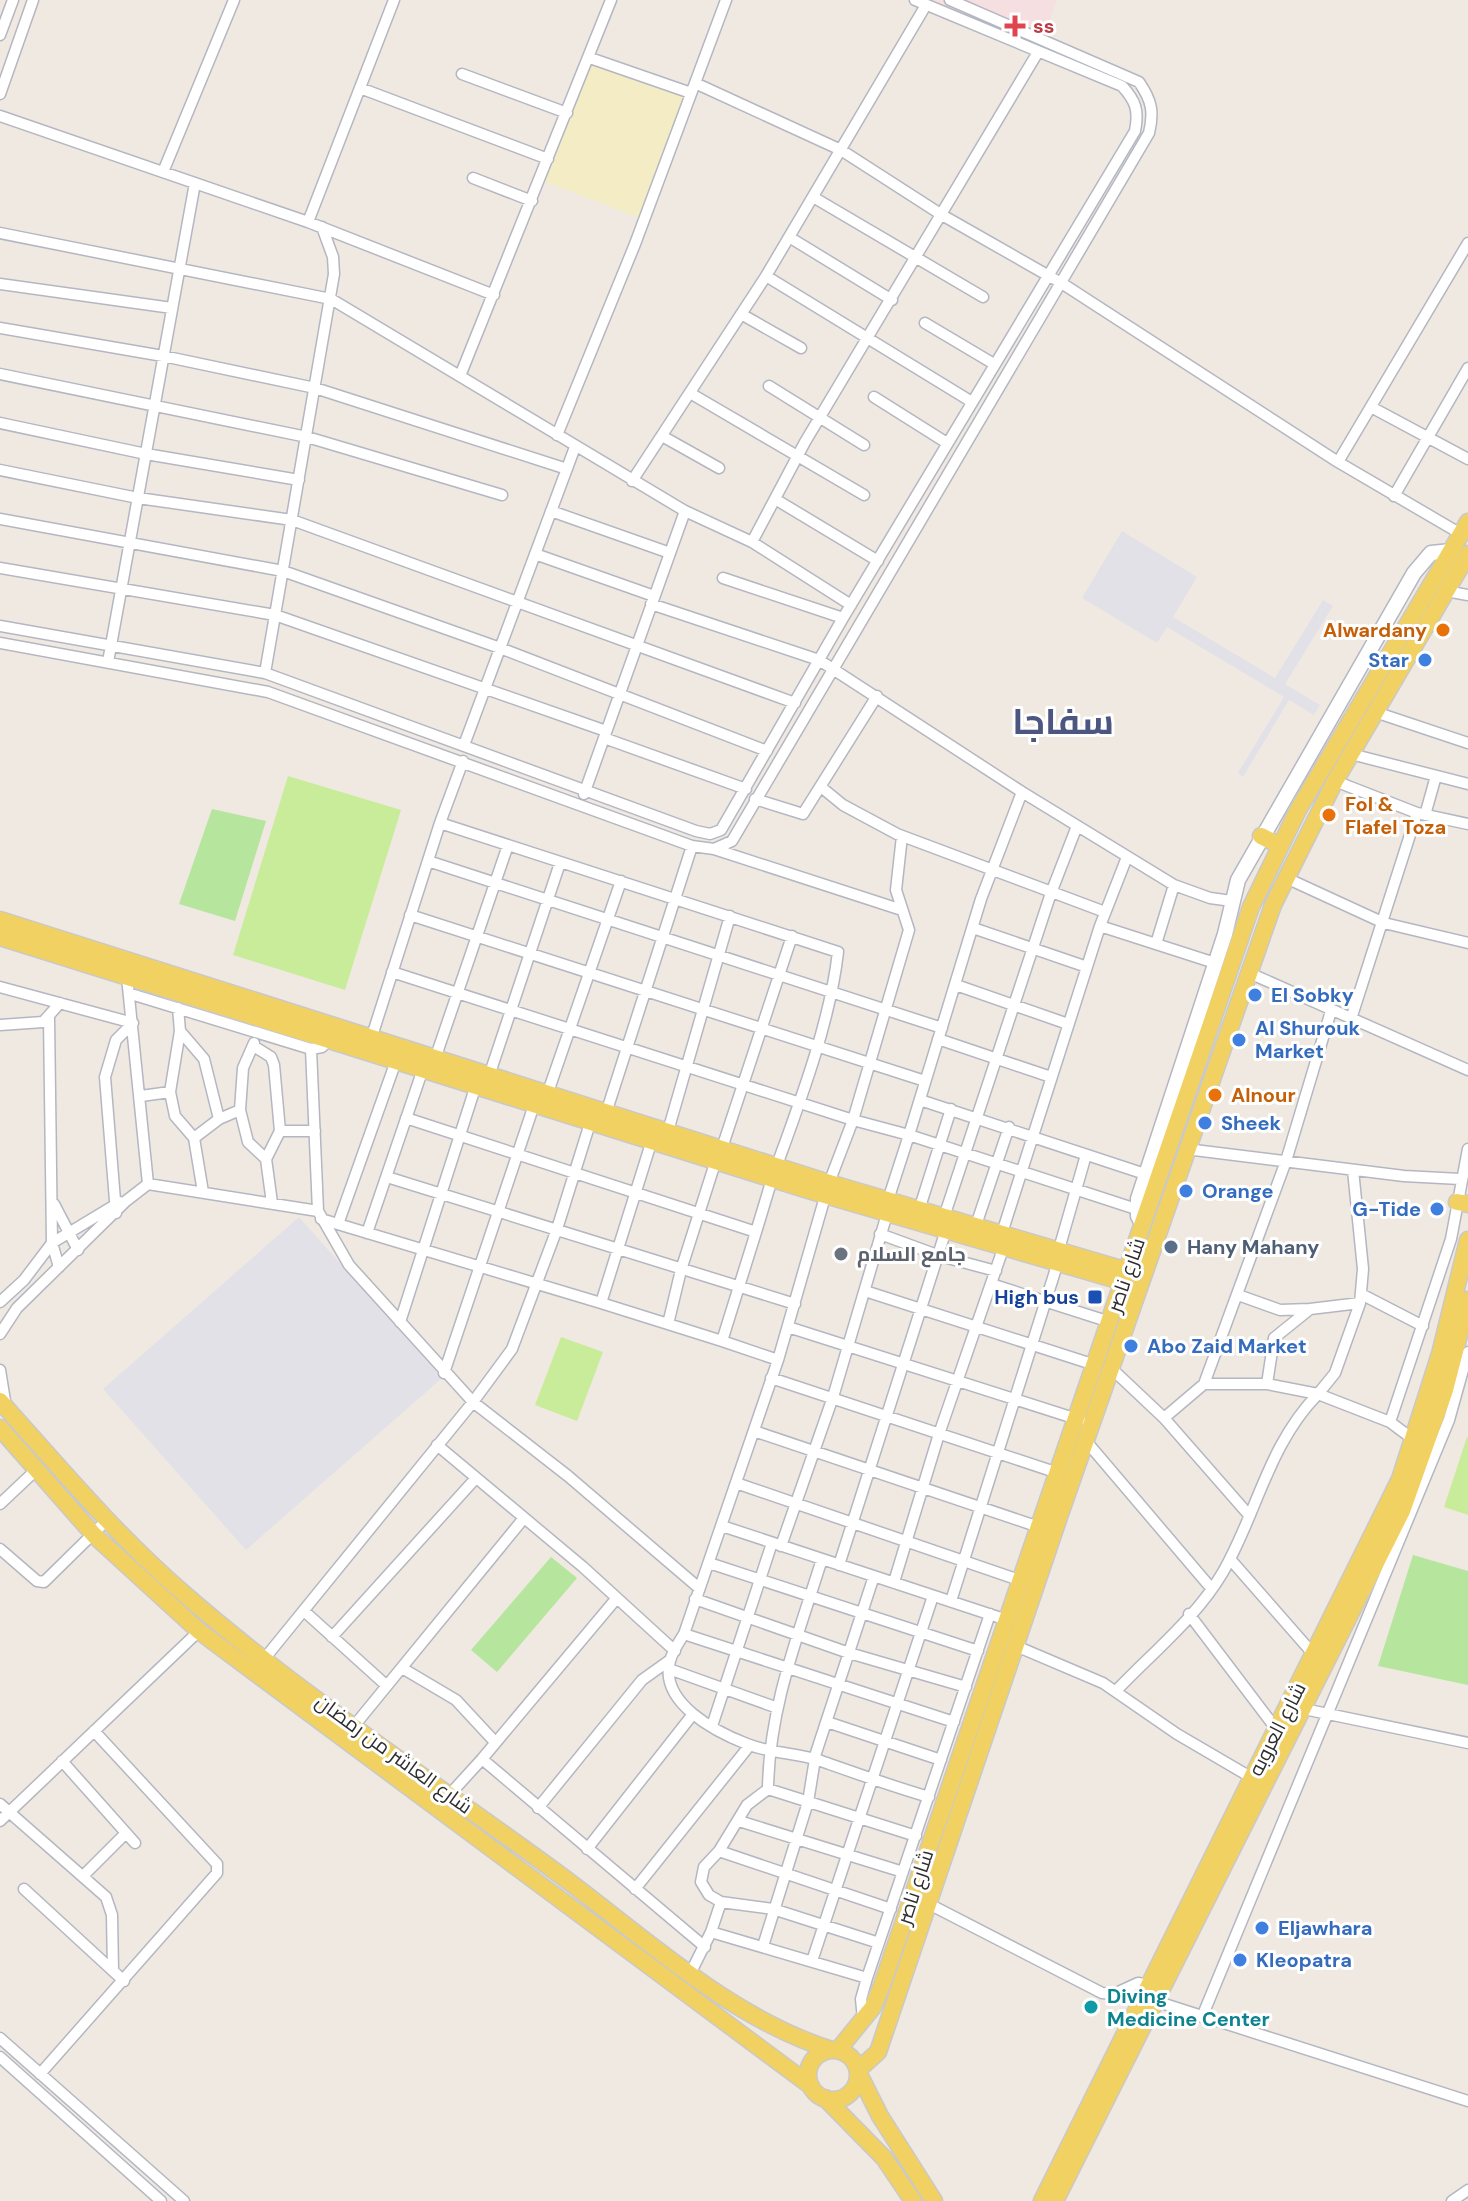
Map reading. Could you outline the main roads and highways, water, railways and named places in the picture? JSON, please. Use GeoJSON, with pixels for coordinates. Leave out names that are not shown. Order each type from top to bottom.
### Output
{"type":"FeatureCollection","features":[{"type":"Feature","properties":{"kind":"main road","name":"شارع ناصر"},"geometry":{"type":"LineString","coordinates":[[835,2050],[863,2022],[873,2007],[923,1839],[1022,1581],[1085,1428],[1103,1366],[1186,1149],[1251,907],[1279,845],[1465,528]]}},
{"type":"Feature","properties":{"kind":"main road","name":"شارع ناصر"},"geometry":{"type":"LineString","coordinates":[[1112,1342],[1110,1322],[1143,1225],[1212,1046],[1247,972],[1284,877],[1335,781],[1468,554]]}},
{"type":"Feature","properties":{"kind":"main road"},"geometry":{"type":"LineString","coordinates":[[1358,671],[1373,681]]}},
{"type":"Feature","properties":{"kind":"main road"},"geometry":{"type":"LineString","coordinates":[[1261,836],[1279,845]]}},
{"type":"Feature","properties":{"kind":"main road"},"geometry":{"type":"LineString","coordinates":[[0,920],[490,1073],[591,1120],[652,1140],[719,1154],[828,1190],[1126,1276]]}},
{"type":"Feature","properties":{"kind":"main road"},"geometry":{"type":"LineString","coordinates":[[0,937],[129,986],[329,1040],[476,1085],[607,1110],[668,1131],[719,1154]]}},
{"type":"Feature","properties":{"kind":"main road"},"geometry":{"type":"LineString","coordinates":[[888,1207],[919,1210],[945,1223],[976,1225],[1003,1240]]}},
{"type":"Feature","properties":{"kind":"main road","name":"شارع العروبه"},"geometry":{"type":"LineString","coordinates":[[1259,1781],[1277,1730],[1323,1651],[1345,1626],[1402,1511],[1425,1454],[1465,1344],[1463,1300],[1468,1240]]}},
{"type":"Feature","properties":{"kind":"main road","name":"شارع العروبه"},"geometry":{"type":"LineString","coordinates":[[1042,2201],[1259,1781],[1304,1709],[1323,1651],[1414,1440],[1463,1300]]}},
{"type":"Feature","properties":{"kind":"main road","name":"شارع العاشر من رمضان"},"geometry":{"type":"LineString","coordinates":[[3,1405],[107,1520],[182,1593],[265,1658],[760,2022],[835,2050]]}},
{"type":"Feature","properties":{"kind":"main road","name":"شارع العاشر من رمضان"},"geometry":{"type":"LineString","coordinates":[[0,1428],[94,1535],[199,1631],[811,2086]]}},
{"type":"Feature","properties":{"kind":"main road","name":"شارع ناصر"},"geometry":{"type":"LineString","coordinates":[[858,2071],[878,2052],[906,1902],[946,1848],[1016,1646],[1058,1473],[1085,1428]]}},
{"type":"Feature","properties":{"kind":"main road"},"geometry":{"type":"LineString","coordinates":[[497,1852],[509,1838]]}},
{"type":"Feature","properties":{"kind":"main road"},"geometry":{"type":"LineString","coordinates":[[923,1839],[946,1848]]}},
{"type":"Feature","properties":{"kind":"main road","name":"شارع العروبه"},"geometry":{"type":"LineString","coordinates":[[1055,2201],[1152,1993]]}},
{"type":"Feature","properties":{"kind":"main road"},"geometry":{"type":"LineString","coordinates":[[913,2201],[884,2158],[811,2086],[808,2077],[813,2059],[835,2050],[854,2061],[880,2116],[934,2201]]}},
{"type":"Feature","properties":{"kind":"main road"},"geometry":{"type":"LineString","coordinates":[[825,2098],[835,2100],[852,2091],[858,2071]]}},
{"type":"Feature","properties":{"kind":"place","name":"ss"},"geometry":{"type":"Point","coordinates":[1015,26]}},
{"type":"Feature","properties":{"kind":"place","name":"Alwardany"},"geometry":{"type":"Point","coordinates":[1443,630]}},
{"type":"Feature","properties":{"kind":"place","name":"Star"},"geometry":{"type":"Point","coordinates":[1425,660]}},
{"type":"Feature","properties":{"kind":"place","name":"Fol & Flafel Toza"},"geometry":{"type":"Point","coordinates":[1329,815]}},
{"type":"Feature","properties":{"kind":"place","name":"El Sobky"},"geometry":{"type":"Point","coordinates":[1255,995]}},
{"type":"Feature","properties":{"kind":"place","name":"Al Shurouk Market"},"geometry":{"type":"Point","coordinates":[1239,1040]}},
{"type":"Feature","properties":{"kind":"place","name":"Alnour"},"geometry":{"type":"Point","coordinates":[1215,1095]}},
{"type":"Feature","properties":{"kind":"place","name":"Sheek"},"geometry":{"type":"Point","coordinates":[1205,1123]}},
{"type":"Feature","properties":{"kind":"place","name":"Orange"},"geometry":{"type":"Point","coordinates":[1186,1191]}},
{"type":"Feature","properties":{"kind":"place","name":"G-Tide"},"geometry":{"type":"Point","coordinates":[1437,1209]}},
{"type":"Feature","properties":{"kind":"place","name":"Hany Mahany"},"geometry":{"type":"Point","coordinates":[1171,1247]}},
{"type":"Feature","properties":{"kind":"place","name":"جامع السلام"},"geometry":{"type":"Point","coordinates":[841,1254]}},
{"type":"Feature","properties":{"kind":"place","name":"High bus"},"geometry":{"type":"Point","coordinates":[1095,1297]}},
{"type":"Feature","properties":{"kind":"place","name":"Abo Zaid Market"},"geometry":{"type":"Point","coordinates":[1131,1346]}},
{"type":"Feature","properties":{"kind":"place","name":"Eljawhara"},"geometry":{"type":"Point","coordinates":[1262,1928]}},
{"type":"Feature","properties":{"kind":"place","name":"Kleopatra"},"geometry":{"type":"Point","coordinates":[1240,1960]}},
{"type":"Feature","properties":{"kind":"place","name":"Diving Medicine Center"},"geometry":{"type":"Point","coordinates":[1091,2007]}},
{"type":"Feature","properties":{"kind":"district","name":"سفاجا"},"geometry":{"type":"Point","coordinates":[1063,721]}}]}
